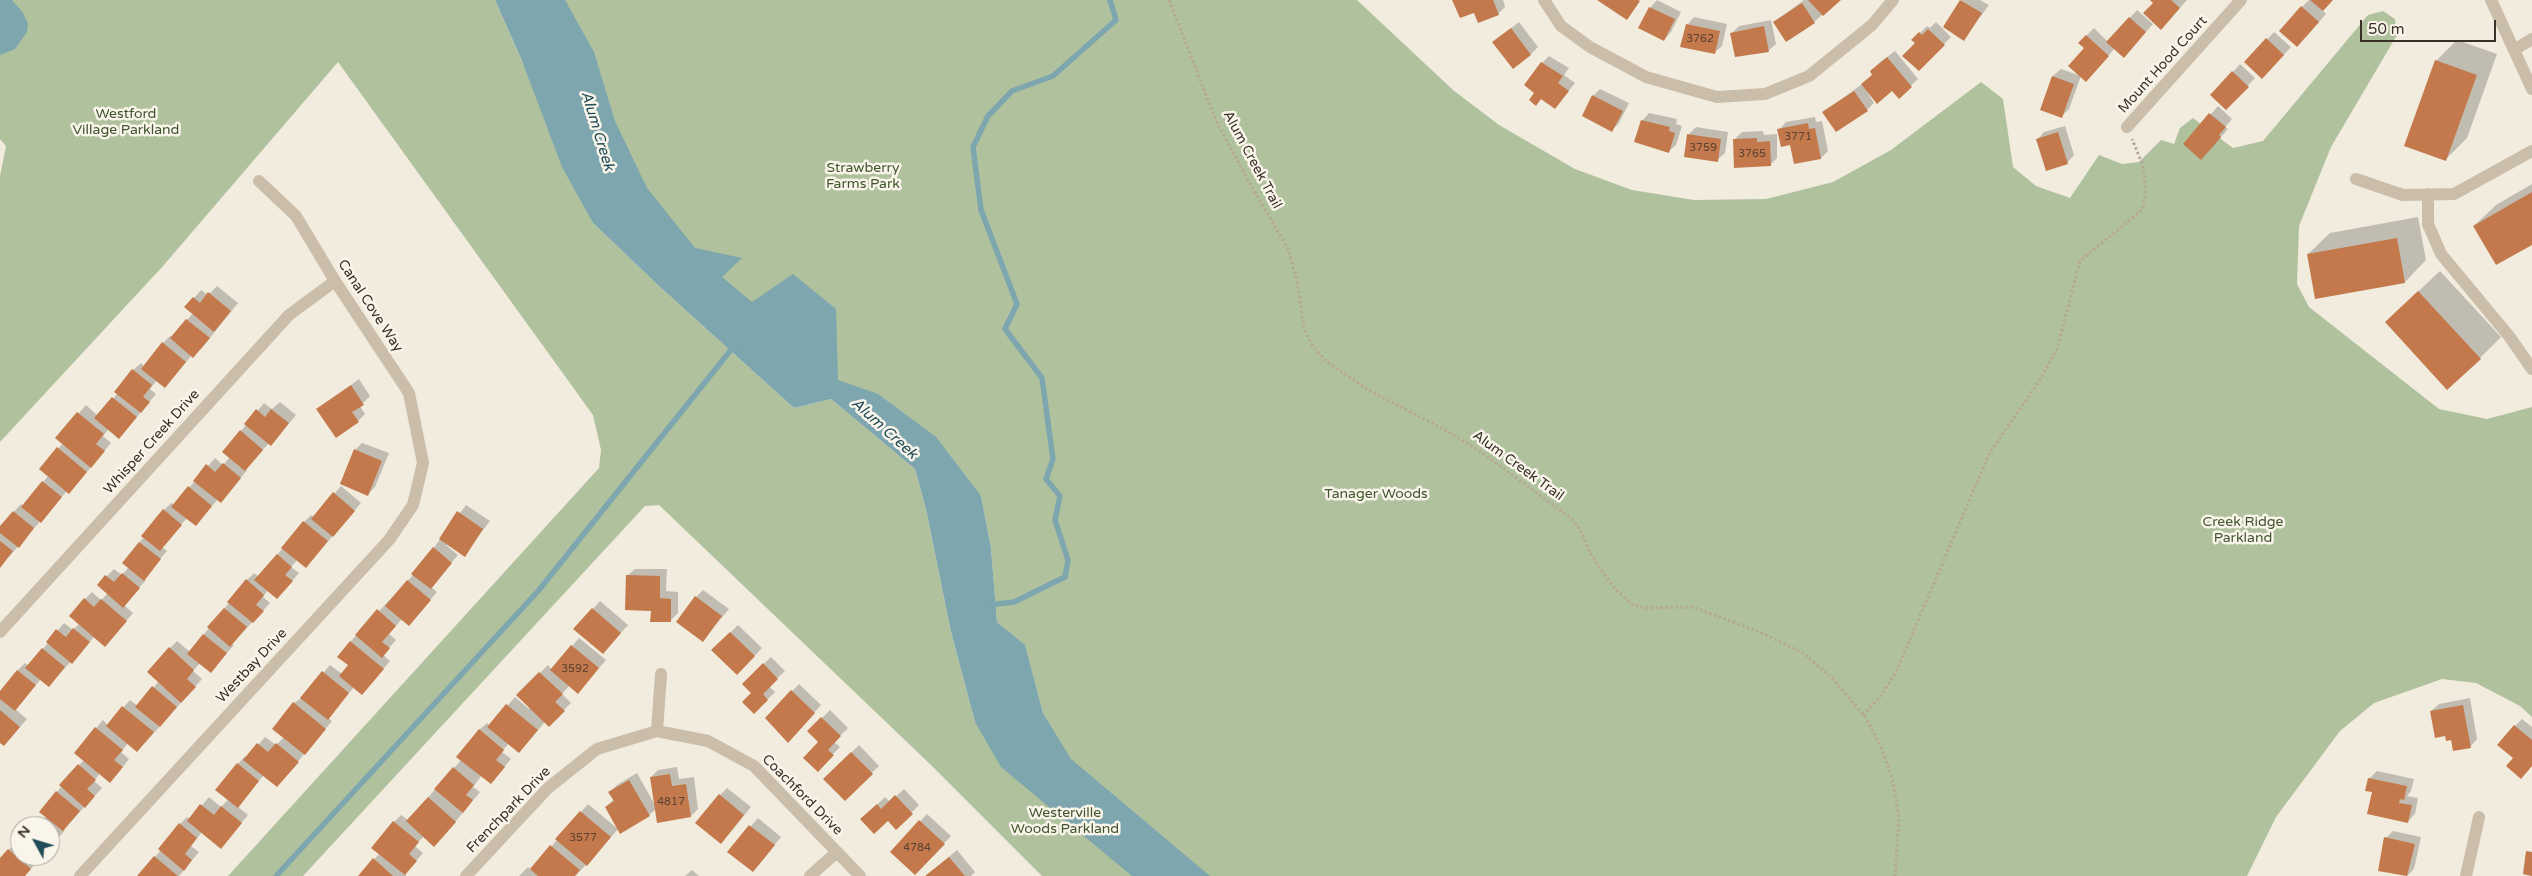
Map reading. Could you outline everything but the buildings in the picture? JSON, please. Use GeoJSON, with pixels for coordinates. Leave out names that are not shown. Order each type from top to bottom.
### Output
{"type":"FeatureCollection","features":[{"type":"Feature","properties":{"kind":"street"},"geometry":{"type":"LineString","coordinates":[[1544,0],[1561,26],[1590,47],[1646,77],[1718,97],[1765,94],[1809,76],[1872,25],[1893,0]]}},
{"type":"Feature","properties":{"kind":"street","name":"Mount Hood Court"},"geometry":{"type":"LineString","coordinates":[[2128,127],[2242,0]]}},
{"type":"Feature","properties":{"kind":"street"},"geometry":{"type":"LineString","coordinates":[[2492,0],[2532,89]]}},
{"type":"Feature","properties":{"kind":"street"},"geometry":{"type":"LineString","coordinates":[[2514,50],[2532,39]]}},
{"type":"Feature","properties":{"kind":"street"},"geometry":{"type":"LineString","coordinates":[[2356,179],[2403,194],[2454,194],[2532,151]]}},
{"type":"Feature","properties":{"kind":"street","name":"Canal Cove Way"},"geometry":{"type":"LineString","coordinates":[[260,181],[296,216],[409,392],[423,463]]}},
{"type":"Feature","properties":{"kind":"street"},"geometry":{"type":"LineString","coordinates":[[2428,194],[2428,224],[2441,254],[2509,336],[2532,370]]}},
{"type":"Feature","properties":{"kind":"street","name":"Whisper Creek Drive"},"geometry":{"type":"LineString","coordinates":[[0,632],[289,314],[336,281]]}},
{"type":"Feature","properties":{"kind":"street","name":"Westbay Drive"},"geometry":{"type":"LineString","coordinates":[[80,876],[389,540],[413,504],[423,463]]}},
{"type":"Feature","properties":{"kind":"street"},"geometry":{"type":"LineString","coordinates":[[657,731],[661,674]]}},
{"type":"Feature","properties":{"kind":"street","name":"Coachford Drive"},"geometry":{"type":"LineString","coordinates":[[657,731],[708,741],[754,766],[860,876]]}},
{"type":"Feature","properties":{"kind":"street","name":"Frenchpark Drive"},"geometry":{"type":"LineString","coordinates":[[466,876],[548,788],[597,749],[657,731]]}},
{"type":"Feature","properties":{"kind":"street"},"geometry":{"type":"LineString","coordinates":[[2466,876],[2479,817]]}},
{"type":"Feature","properties":{"kind":"street"},"geometry":{"type":"LineString","coordinates":[[810,876],[837,852]]}},
{"type":"Feature","properties":{"kind":"path","name":"Alum Creek Trail"},"geometry":{"type":"LineString","coordinates":[[1169,0],[1217,122],[1248,182],[1288,249],[1297,280],[1304,329],[1312,345],[1326,361],[1368,390],[1449,432],[1572,519],[1581,530],[1589,551],[1615,589],[1632,604],[1645,608],[1693,607],[1762,633],[1803,653],[1834,680],[1863,715],[1882,749],[1893,781],[1899,817],[1895,876]]}},
{"type":"Feature","properties":{"kind":"path"},"geometry":{"type":"LineString","coordinates":[[1863,715],[1880,697],[1896,672],[1990,452],[2038,383],[2056,349],[2080,261],[2142,210],[2146,196],[2142,163],[2128,127]]}},
{"type":"Feature","properties":{"kind":"green space"},"geometry":{"type":"Polygon","coordinates":[[[0,0],[495,0],[593,223],[660,287],[794,408],[831,399],[915,469],[926,509],[951,632],[975,722],[1070,760],[1043,713],[1025,646],[997,622],[991,548],[981,496],[876,424],[611,178],[542,0],[1357,0],[1453,90],[1499,125],[1575,169],[1632,190],[1694,200],[1766,199],[1833,182],[1891,150],[1981,82],[2003,99],[2013,167],[2036,186],[2070,198],[2099,155],[2122,164],[2139,162],[2161,140],[2174,144],[2180,128],[2193,118],[2233,148],[2263,141],[2368,15],[2383,11],[2395,19],[2397,35],[2331,147],[2299,226],[2297,284],[2309,307],[2439,409],[2487,419],[2532,407],[2532,717],[2520,706],[2476,683],[2442,679],[2374,703],[2340,731],[2276,817],[2247,876],[1042,876],[932,766],[659,505],[645,506],[303,876],[228,876],[599,468],[601,450],[593,415],[338,62],[163,266],[0,442],[0,176],[6,146],[0,139],[0,0]]]}},
{"type":"Feature","properties":{"kind":"water"},"geometry":{"type":"Polygon","coordinates":[[[0,0],[12,0],[23,13],[28,24],[27,32],[15,49],[0,55],[0,0]]]}},
{"type":"Feature","properties":{"kind":"water","name":"Alum Creek"},"geometry":{"type":"Polygon","coordinates":[[[495,0],[565,0],[594,52],[615,121],[647,188],[695,248],[742,258],[722,277],[752,302],[793,274],[836,309],[838,380],[878,394],[936,437],[981,496],[991,548],[997,622],[1025,645],[1043,713],[1071,759],[1210,876],[1132,876],[1001,767],[975,722],[951,632],[926,509],[915,469],[831,399],[794,408],[660,287],[593,223],[562,167],[522,61],[495,0]]]}},
{"type":"Feature","properties":{"kind":"waterway"},"geometry":{"type":"LineString","coordinates":[[988,605],[1014,602],[1065,577],[1068,560],[1055,520],[1060,496],[1046,479],[1053,459],[1042,378],[1005,329],[1017,304],[981,210],[973,147],[988,116],[1012,91],[1053,76],[1116,20],[1110,0]]}},
{"type":"Feature","properties":{"kind":"waterway"},"geometry":{"type":"LineString","coordinates":[[276,876],[539,590],[734,346]]}},
{"type":"Feature","properties":{"kind":"park label","name":"Westford Village Parkland"},"geometry":{"type":"Point","coordinates":[126,122]}},
{"type":"Feature","properties":{"kind":"park label","name":"Strawberry Farms Park"},"geometry":{"type":"Point","coordinates":[863,176]}},
{"type":"Feature","properties":{"kind":"park label","name":"Tanager Woods"},"geometry":{"type":"Point","coordinates":[1376,494]}},
{"type":"Feature","properties":{"kind":"park label","name":"Creek Ridge Parkland"},"geometry":{"type":"Point","coordinates":[2243,530]}},
{"type":"Feature","properties":{"kind":"park label","name":"Westerville Woods Parkland"},"geometry":{"type":"Point","coordinates":[1065,822]}}]}
